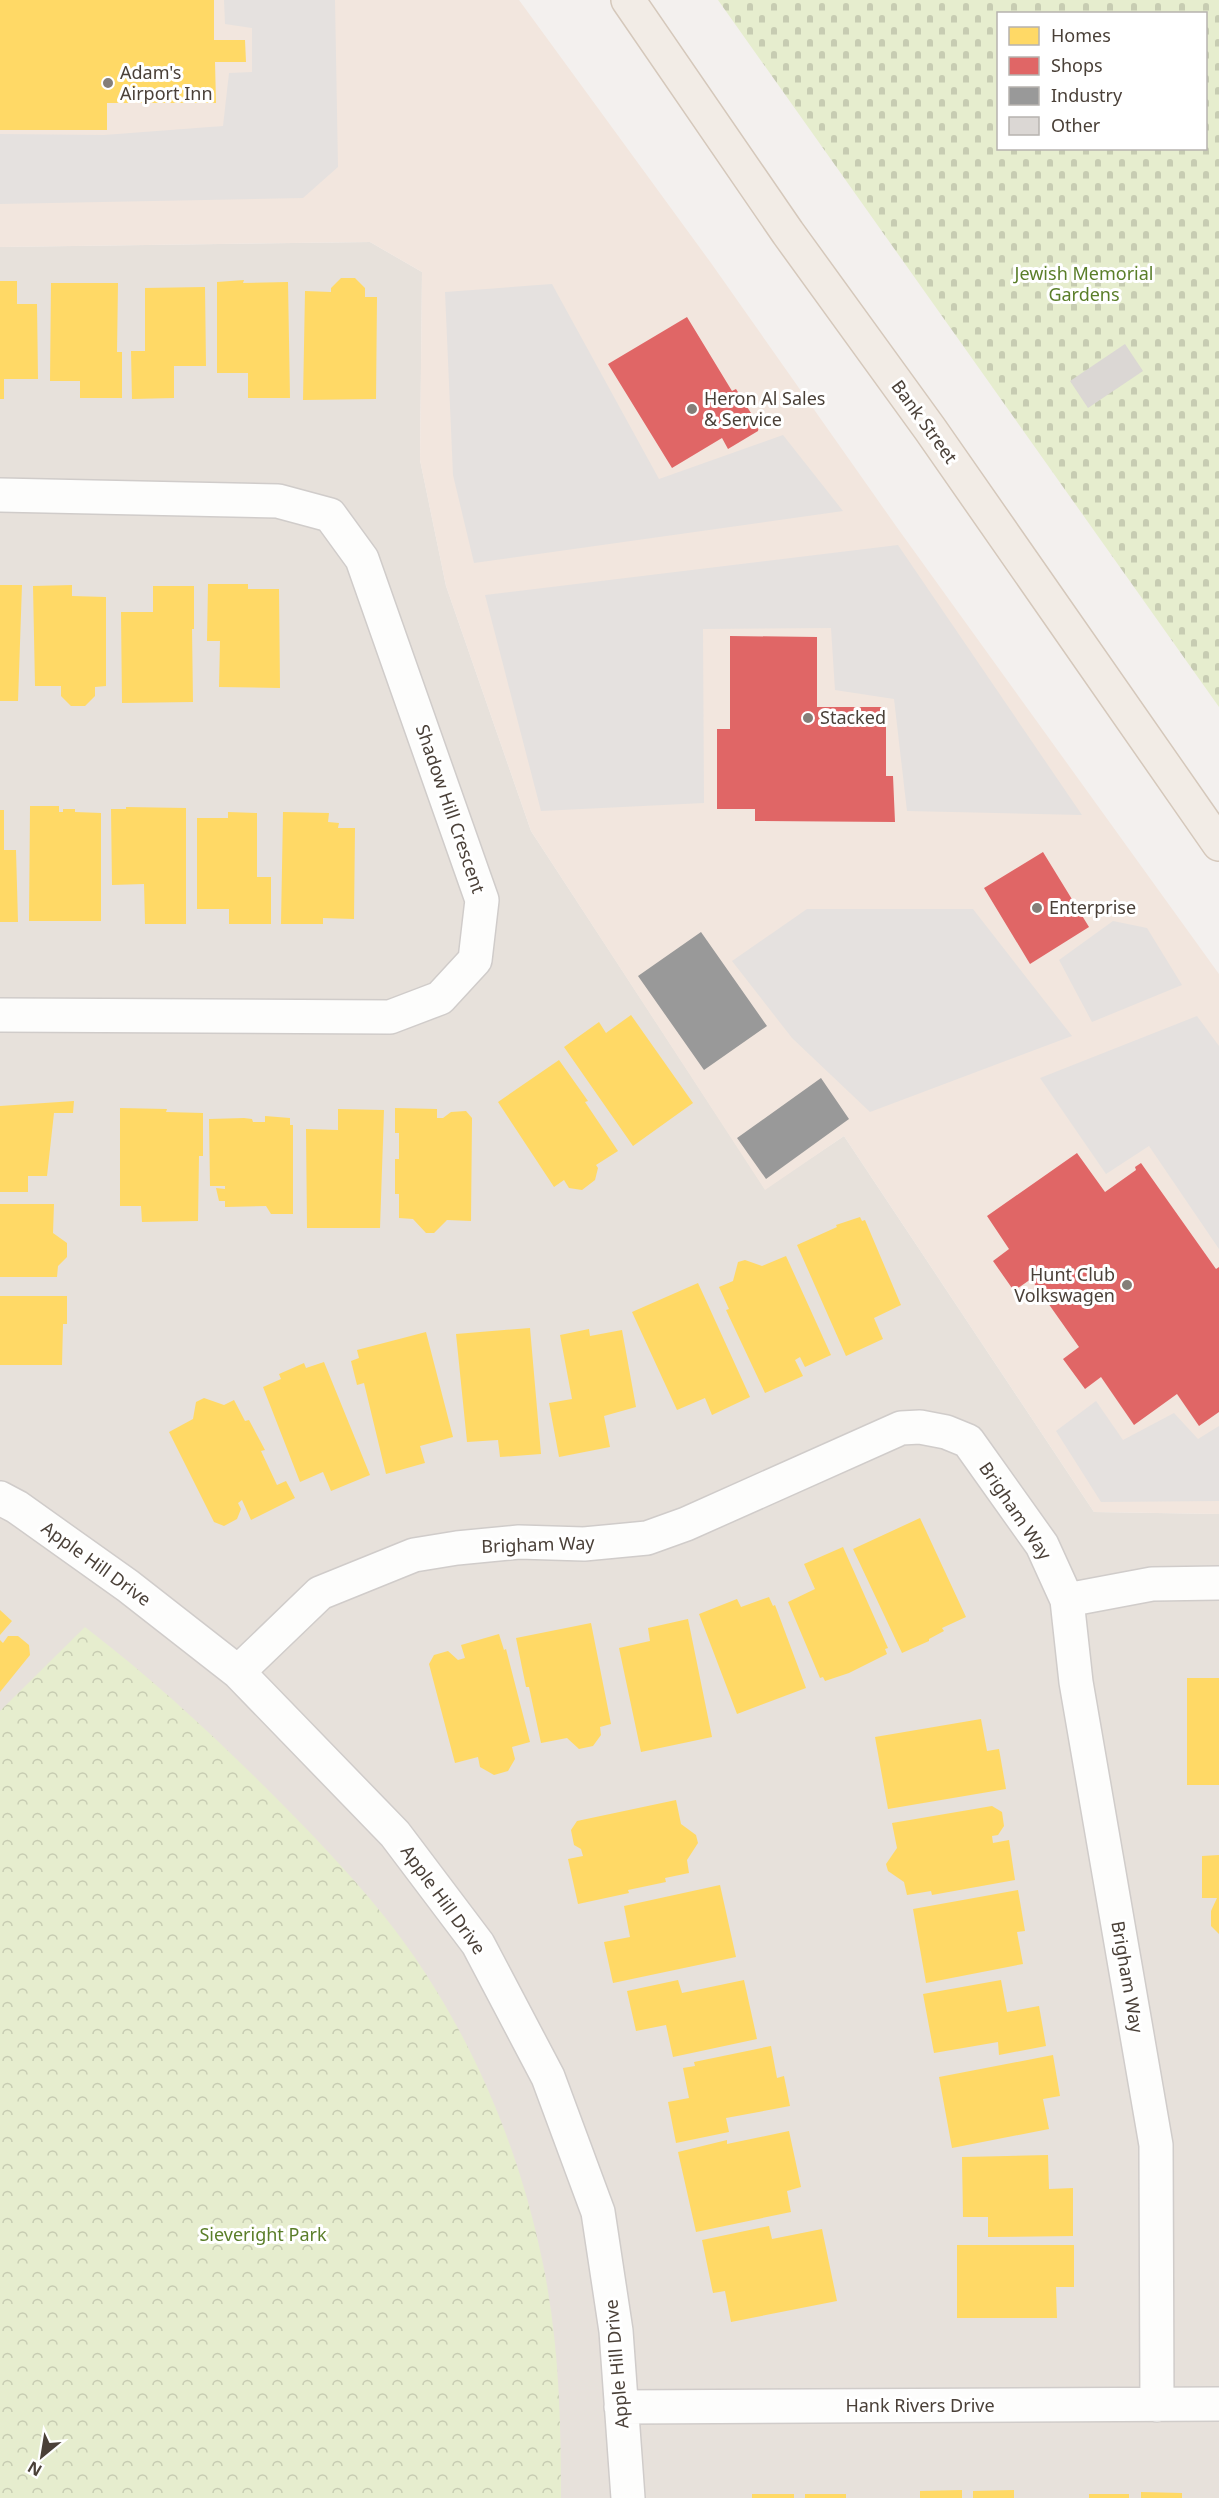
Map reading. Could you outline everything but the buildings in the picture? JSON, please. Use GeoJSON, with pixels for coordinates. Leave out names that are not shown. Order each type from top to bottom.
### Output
{"type":"FeatureCollection","features":[{"type":"Feature","properties":{"kind":"main road","name":"Bank Street"},"geometry":{"type":"LineString","coordinates":[[628,0],[788,233],[930,429],[1219,844]]}},
{"type":"Feature","properties":{"kind":"street","name":"Shadow Hill Crescent"},"geometry":{"type":"LineString","coordinates":[[0,495],[278,501],[330,515],[362,559],[482,900],[475,960],[440,999],[390,1017],[0,1015]]}},
{"type":"Feature","properties":{"kind":"street","name":"Brigham Way"},"geometry":{"type":"LineString","coordinates":[[238,1672],[320,1593],[414,1555],[519,1542],[584,1544],[647,1539],[686,1524],[901,1428],[920,1427],[946,1432],[968,1441],[1042,1545],[1067,1600],[1076,1682],[1156,2145],[1157,2405]]}},
{"type":"Feature","properties":{"kind":"street","name":"Apple Hill Drive"},"geometry":{"type":"LineString","coordinates":[[0,1498],[17,1507],[128,1586],[238,1672],[395,1834],[478,1944],[548,2077],[598,2212],[616,2331],[628,2498]]}},
{"type":"Feature","properties":{"kind":"street"},"geometry":{"type":"LineString","coordinates":[[1067,1600],[1152,1584],[1219,1583]]}},
{"type":"Feature","properties":{"kind":"street","name":"Hank Rivers Drive"},"geometry":{"type":"LineString","coordinates":[[621,2407],[1219,2404]]}},
{"type":"Feature","properties":{"kind":"shaded area"},"geometry":{"type":"Polygon","coordinates":[[[0,0],[519,0],[711,263],[896,526],[1219,974],[1219,1514],[1094,1512],[844,1136],[765,1190],[531,831],[446,586],[420,460],[422,272],[370,242],[0,247],[0,0]]]}},
{"type":"Feature","properties":{"kind":"shaded area"},"geometry":{"type":"Polygon","coordinates":[[[224,0],[335,0],[338,167],[303,198],[0,204],[0,134],[104,135],[223,126],[229,73],[252,72],[252,28],[225,24],[224,0]]]}},
{"type":"Feature","properties":{"kind":"shaded area"},"geometry":{"type":"Polygon","coordinates":[[[370,242],[422,272],[420,460],[446,586],[531,831],[765,1189],[844,1136],[1094,1512],[1219,1514],[1219,2498],[0,2498],[0,247],[370,242]]]}},
{"type":"Feature","properties":{"kind":"shaded area"},"geometry":{"type":"Polygon","coordinates":[[[552,284],[659,479],[783,435],[843,511],[474,563],[453,475],[445,292],[552,284]]]}},
{"type":"Feature","properties":{"kind":"shaded area"},"geometry":{"type":"Polygon","coordinates":[[[898,545],[1082,815],[907,811],[894,699],[835,690],[831,628],[703,629],[704,803],[541,811],[485,595],[898,545]]]}},
{"type":"Feature","properties":{"kind":"shaded area"},"geometry":{"type":"Polygon","coordinates":[[[807,909],[973,909],[1072,1036],[870,1112],[792,1038],[732,961],[807,909]]]}},
{"type":"Feature","properties":{"kind":"shaded area"},"geometry":{"type":"Polygon","coordinates":[[[1113,921],[1147,928],[1182,985],[1092,1022],[1059,960],[1113,921]]]}},
{"type":"Feature","properties":{"kind":"shaded area"},"geometry":{"type":"Polygon","coordinates":[[[1197,1016],[1219,1046],[1219,1249],[1149,1146],[1106,1174],[1040,1078],[1197,1016]]]}},
{"type":"Feature","properties":{"kind":"shaded area"},"geometry":{"type":"Polygon","coordinates":[[[1096,1401],[1123,1440],[1174,1413],[1198,1439],[1219,1426],[1219,1501],[1101,1502],[1056,1431],[1096,1401]]]}},
{"type":"Feature","properties":{"kind":"green space","name":"Jewish Memorial Gardens"},"geometry":{"type":"Polygon","coordinates":[[[718,0],[1219,0],[1219,707],[718,0]]]}},
{"type":"Feature","properties":{"kind":"green space","name":"Sieveright Park"},"geometry":{"type":"Polygon","coordinates":[[[85,1627],[133,1665],[201,1726],[328,1851],[384,1916],[413,1955],[463,2037],[503,2126],[519,2171],[543,2264],[553,2322],[558,2381],[561,2498],[0,2498],[0,1711],[85,1627]]]}},
{"type":"Feature","properties":{"kind":"place","name":"Adam's Airport Inn"},"geometry":{"type":"Point","coordinates":[108,83]}},
{"type":"Feature","properties":{"kind":"place","name":"Heron Al Sales & Service"},"geometry":{"type":"Point","coordinates":[692,409]}},
{"type":"Feature","properties":{"kind":"place","name":"Stacked"},"geometry":{"type":"Point","coordinates":[808,718]}},
{"type":"Feature","properties":{"kind":"place","name":"Enterprise"},"geometry":{"type":"Point","coordinates":[1037,908]}},
{"type":"Feature","properties":{"kind":"place","name":"Hunt Club Volkswagen"},"geometry":{"type":"Point","coordinates":[1127,1285]}}]}
